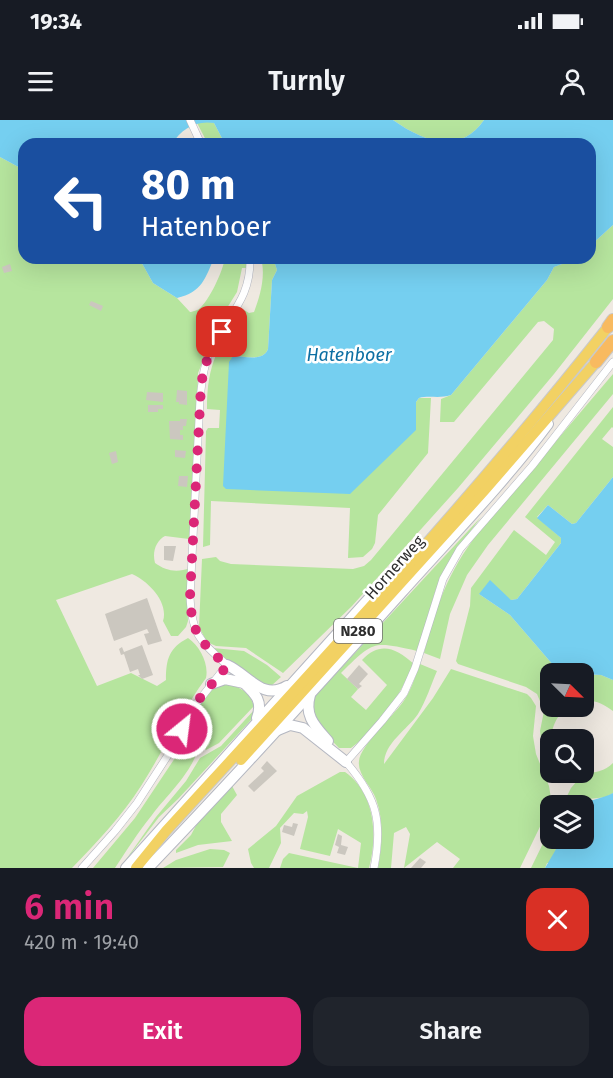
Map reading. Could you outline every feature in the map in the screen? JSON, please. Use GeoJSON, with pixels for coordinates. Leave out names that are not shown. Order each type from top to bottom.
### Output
{"type":"FeatureCollection","features":[{"type":"Feature","properties":{"kind":"highway","name":"Hornerweg"},"geometry":{"type":"LineString","coordinates":[[596,362],[613,341]]}},
{"type":"Feature","properties":{"kind":"main road","name":"Hornerweg"},"geometry":{"type":"LineString","coordinates":[[137,868],[166,831],[533,420],[610,323]]}},
{"type":"Feature","properties":{"kind":"main road","name":"Hornerweg"},"geometry":{"type":"LineString","coordinates":[[137,868],[170,836],[267,731],[596,362]]}},
{"type":"Feature","properties":{"kind":"main road","name":"Hornerweg"},"geometry":{"type":"LineString","coordinates":[[148,868],[276,732],[525,454],[573,390]]}},
{"type":"Feature","properties":{"kind":"main road","name":"Hornerweg"},"geometry":{"type":"LineString","coordinates":[[126,868],[391,574],[437,530]]}},
{"type":"Feature","properties":{"kind":"main road"},"geometry":{"type":"LineString","coordinates":[[227,666],[268,691],[280,690],[294,680]]}},
{"type":"Feature","properties":{"kind":"main road"},"geometry":{"type":"LineString","coordinates":[[227,666],[260,702],[260,711],[252,726]]}},
{"type":"Feature","properties":{"kind":"main road"},"geometry":{"type":"LineString","coordinates":[[211,684],[225,680],[244,683]]}},
{"type":"Feature","properties":{"kind":"main road"},"geometry":{"type":"LineString","coordinates":[[310,694],[307,707],[311,720],[346,762]]}},
{"type":"Feature","properties":{"kind":"main road"},"geometry":{"type":"LineString","coordinates":[[276,732],[290,725],[303,728],[346,762]]}},
{"type":"Feature","properties":{"kind":"street"},"geometry":{"type":"LineString","coordinates":[[190,120],[198,138]]}},
{"type":"Feature","properties":{"kind":"street"},"geometry":{"type":"LineString","coordinates":[[82,868],[137,803],[170,752],[193,708],[227,666],[201,642],[191,614],[200,399],[203,371],[211,351],[246,292],[250,264]]}},
{"type":"Feature","properties":{"kind":"street"},"geometry":{"type":"LineString","coordinates":[[374,868],[378,848],[375,811],[369,792],[346,762],[382,722],[410,681],[443,579],[460,549],[532,466],[613,362]]}},
{"type":"Feature","properties":{"kind":"green space"},"geometry":{"type":"Polygon","coordinates":[[[393,120],[484,120],[474,131],[463,138],[426,138],[393,120]]]}},
{"type":"Feature","properties":{"kind":"green space"},"geometry":{"type":"Polygon","coordinates":[[[206,121],[214,123],[222,138],[205,138],[197,123],[206,121]]]}},
{"type":"Feature","properties":{"kind":"green space"},"geometry":{"type":"Polygon","coordinates":[[[0,157],[18,167],[18,264],[142,264],[153,283],[177,298],[190,312],[199,309],[207,299],[224,264],[247,264],[247,268],[242,268],[237,292],[227,308],[232,312],[230,315],[224,312],[209,334],[209,346],[198,373],[196,448],[189,539],[165,536],[159,541],[154,551],[155,563],[163,568],[176,571],[190,568],[186,627],[178,636],[171,636],[163,621],[163,607],[156,593],[132,574],[56,600],[97,686],[131,673],[157,686],[166,680],[168,660],[173,650],[188,638],[203,656],[206,678],[134,797],[72,868],[0,868],[0,157]]]}},
{"type":"Feature","properties":{"kind":"green space"},"geometry":{"type":"Polygon","coordinates":[[[613,225],[613,299],[554,374],[458,488],[352,606],[283,673],[246,648],[216,646],[207,642],[199,627],[202,559],[216,557],[220,561],[231,564],[353,569],[364,566],[553,340],[554,329],[544,321],[538,322],[454,422],[440,422],[441,399],[451,395],[547,280],[554,267],[562,264],[596,264],[596,241],[613,225]]]}},
{"type":"Feature","properties":{"kind":"green space"},"geometry":{"type":"Polygon","coordinates":[[[275,264],[277,270],[272,280],[268,349],[266,353],[258,357],[233,356],[416,430],[416,402],[419,398],[431,398],[428,453],[378,515],[375,543],[363,557],[348,558],[350,508],[211,501],[210,545],[203,547],[206,431],[208,428],[219,428],[220,410],[207,409],[209,379],[216,356],[227,334],[244,310],[249,313],[254,312],[263,279],[262,265],[275,264]]]}},
{"type":"Feature","properties":{"kind":"green space"},"geometry":{"type":"Polygon","coordinates":[[[613,374],[613,394],[488,545],[467,575],[450,614],[440,659],[424,653],[444,590],[468,547],[613,374]]]}},
{"type":"Feature","properties":{"kind":"green space"},"geometry":{"type":"Polygon","coordinates":[[[613,407],[613,428],[602,439],[613,447],[613,477],[576,523],[572,524],[548,505],[537,517],[561,538],[561,543],[517,599],[479,594],[510,615],[551,663],[540,663],[540,701],[537,694],[526,687],[458,664],[456,661],[470,606],[471,588],[514,530],[546,555],[555,542],[525,517],[613,407]]]}},
{"type":"Feature","properties":{"kind":"green space"},"geometry":{"type":"Polygon","coordinates":[[[481,517],[464,540],[436,589],[417,651],[391,646],[374,646],[360,655],[341,673],[358,689],[351,697],[366,710],[387,685],[362,660],[375,650],[388,649],[401,654],[414,664],[380,721],[351,748],[339,748],[322,730],[315,718],[313,703],[316,695],[481,517]]]}},
{"type":"Feature","properties":{"kind":"green space"},"geometry":{"type":"Polygon","coordinates":[[[213,648],[244,651],[281,677],[271,686],[264,685],[240,671],[213,648]]]}},
{"type":"Feature","properties":{"kind":"green space"},"geometry":{"type":"Polygon","coordinates":[[[420,664],[437,671],[421,709],[392,743],[385,756],[384,764],[433,698],[451,669],[527,694],[536,706],[533,736],[540,764],[540,783],[548,783],[550,795],[540,795],[540,827],[520,868],[453,868],[460,859],[437,842],[404,868],[410,834],[406,827],[394,833],[391,868],[378,868],[381,842],[379,807],[374,794],[362,776],[359,761],[365,747],[406,698],[420,664]]]}},
{"type":"Feature","properties":{"kind":"green space"},"geometry":{"type":"Polygon","coordinates":[[[594,675],[613,680],[613,711],[594,702],[594,675]]]}},
{"type":"Feature","properties":{"kind":"green space"},"geometry":{"type":"Polygon","coordinates":[[[221,683],[237,687],[245,692],[254,706],[219,743],[206,750],[197,734],[187,728],[205,697],[221,683]]]}},
{"type":"Feature","properties":{"kind":"green space"},"geometry":{"type":"Polygon","coordinates":[[[255,709],[251,720],[159,817],[120,868],[156,817],[186,781],[200,758],[221,746],[255,709]]]}},
{"type":"Feature","properties":{"kind":"green space"},"geometry":{"type":"Polygon","coordinates":[[[543,717],[558,717],[553,729],[540,729],[543,717]]]}},
{"type":"Feature","properties":{"kind":"green space"},"geometry":{"type":"Polygon","coordinates":[[[189,737],[198,742],[197,751],[181,780],[142,828],[115,868],[93,868],[135,818],[189,737]]]}},
{"type":"Feature","properties":{"kind":"green space"},"geometry":{"type":"Polygon","coordinates":[[[613,763],[613,793],[607,797],[594,798],[594,795],[568,795],[575,783],[594,783],[594,772],[613,763]]]}},
{"type":"Feature","properties":{"kind":"green space"},"geometry":{"type":"Polygon","coordinates":[[[340,772],[345,772],[363,791],[372,816],[373,842],[369,868],[358,868],[361,843],[338,829],[330,856],[300,849],[308,817],[307,811],[303,814],[294,813],[280,828],[281,843],[269,868],[254,868],[248,849],[276,826],[297,796],[340,772]]]}},
{"type":"Feature","properties":{"kind":"green space"},"geometry":{"type":"Polygon","coordinates":[[[232,786],[237,795],[221,814],[221,822],[232,841],[198,845],[176,853],[176,850],[191,835],[200,818],[232,786]]]}},
{"type":"Feature","properties":{"kind":"green space"},"geometry":{"type":"Polygon","coordinates":[[[210,849],[230,853],[223,867],[163,868],[176,860],[210,849]]]}},
{"type":"Feature","properties":{"kind":"green space"},"geometry":{"type":"Polygon","coordinates":[[[540,849],[557,849],[545,868],[531,868],[540,849]]]}},
{"type":"Feature","properties":{"kind":"green space"},"geometry":{"type":"Polygon","coordinates":[[[289,853],[358,868],[280,868],[283,859],[289,853]]]}},
{"type":"Feature","properties":{"kind":"water"},"geometry":{"type":"Polygon","coordinates":[[[0,120],[393,120],[426,138],[222,138],[214,123],[207,122],[195,124],[177,138],[18,138],[18,167],[0,157],[0,120]]]}},
{"type":"Feature","properties":{"kind":"water"},"geometry":{"type":"Polygon","coordinates":[[[484,120],[613,120],[613,225],[596,241],[596,138],[463,138],[474,131],[484,120]]]}},
{"type":"Feature","properties":{"kind":"water"},"geometry":{"type":"Polygon","coordinates":[[[142,264],[211,264],[197,288],[177,298],[153,283],[142,264]]]}},
{"type":"Feature","properties":{"kind":"water","name":"Hatenboer"},"geometry":{"type":"Polygon","coordinates":[[[275,264],[562,264],[554,267],[547,280],[451,395],[419,398],[416,402],[416,430],[350,494],[226,489],[223,486],[229,362],[233,356],[258,357],[266,353],[272,280],[277,270],[275,264]]]}},
{"type":"Feature","properties":{"kind":"water"},"geometry":{"type":"Polygon","coordinates":[[[613,477],[613,680],[594,675],[594,663],[551,663],[510,615],[479,594],[490,580],[511,600],[517,599],[561,543],[561,538],[537,518],[548,505],[572,524],[576,523],[613,477]]]}},
{"type":"Feature","properties":{"kind":"water"},"geometry":{"type":"Polygon","coordinates":[[[613,793],[613,868],[545,868],[556,849],[594,849],[594,800],[613,793]]]}},
{"type":"Feature","properties":{"kind":"building"},"geometry":{"type":"Polygon","coordinates":[[[10,264],[12,271],[4,273],[2,267],[10,264]]]}},
{"type":"Feature","properties":{"kind":"building"},"geometry":{"type":"Polygon","coordinates":[[[91,301],[103,306],[101,311],[89,305],[91,301]]]}},
{"type":"Feature","properties":{"kind":"building"},"geometry":{"type":"Polygon","coordinates":[[[177,390],[187,391],[187,405],[176,402],[177,390]]]}},
{"type":"Feature","properties":{"kind":"building"},"geometry":{"type":"Polygon","coordinates":[[[147,392],[163,393],[163,402],[146,400],[147,392]]]}},
{"type":"Feature","properties":{"kind":"building"},"geometry":{"type":"Polygon","coordinates":[[[148,405],[163,405],[163,409],[158,409],[158,412],[148,412],[148,405]]]}},
{"type":"Feature","properties":{"kind":"building"},"geometry":{"type":"Polygon","coordinates":[[[180,419],[187,419],[186,426],[180,430],[183,440],[170,439],[169,421],[180,421],[180,419]]]}},
{"type":"Feature","properties":{"kind":"building"},"geometry":{"type":"Polygon","coordinates":[[[175,450],[186,451],[185,458],[175,457],[175,450]]]}},
{"type":"Feature","properties":{"kind":"building"},"geometry":{"type":"Polygon","coordinates":[[[116,451],[118,462],[112,464],[109,453],[116,451]]]}},
{"type":"Feature","properties":{"kind":"building"},"geometry":{"type":"Polygon","coordinates":[[[179,476],[188,476],[187,487],[178,486],[179,476]]]}},
{"type":"Feature","properties":{"kind":"building"},"geometry":{"type":"Polygon","coordinates":[[[164,546],[176,546],[173,561],[164,560],[164,546]]]}},
{"type":"Feature","properties":{"kind":"building"},"geometry":{"type":"Polygon","coordinates":[[[147,598],[162,641],[148,645],[144,634],[149,633],[147,629],[114,641],[105,614],[147,598]]]}},
{"type":"Feature","properties":{"kind":"building"},"geometry":{"type":"Polygon","coordinates":[[[142,645],[153,675],[142,679],[138,675],[140,675],[138,669],[130,672],[124,654],[121,655],[119,649],[122,647],[124,652],[142,645]]]}},
{"type":"Feature","properties":{"kind":"building"},"geometry":{"type":"Polygon","coordinates":[[[359,665],[368,674],[359,684],[362,686],[358,689],[347,679],[359,665]]]}},
{"type":"Feature","properties":{"kind":"building"},"geometry":{"type":"Polygon","coordinates":[[[267,761],[277,771],[254,792],[248,786],[264,771],[261,768],[267,761]]]}},
{"type":"Feature","properties":{"kind":"building"},"geometry":{"type":"Polygon","coordinates":[[[293,823],[298,824],[294,836],[282,832],[284,825],[292,827],[293,823]]]}},
{"type":"Feature","properties":{"kind":"building"},"geometry":{"type":"Polygon","coordinates":[[[338,834],[342,836],[341,845],[348,847],[345,855],[337,853],[339,847],[335,845],[338,834]]]}},
{"type":"Feature","properties":{"kind":"building"},"geometry":{"type":"Polygon","coordinates":[[[420,858],[426,862],[421,868],[411,868],[420,858]]]}},
{"type":"Feature","properties":{"kind":"route"},"geometry":{"type":"LineString","coordinates":[[182,729],[200,698],[227,666],[201,642],[196,633],[191,614],[190,597],[201,386],[203,371],[213,344],[222,332]]}}]}
